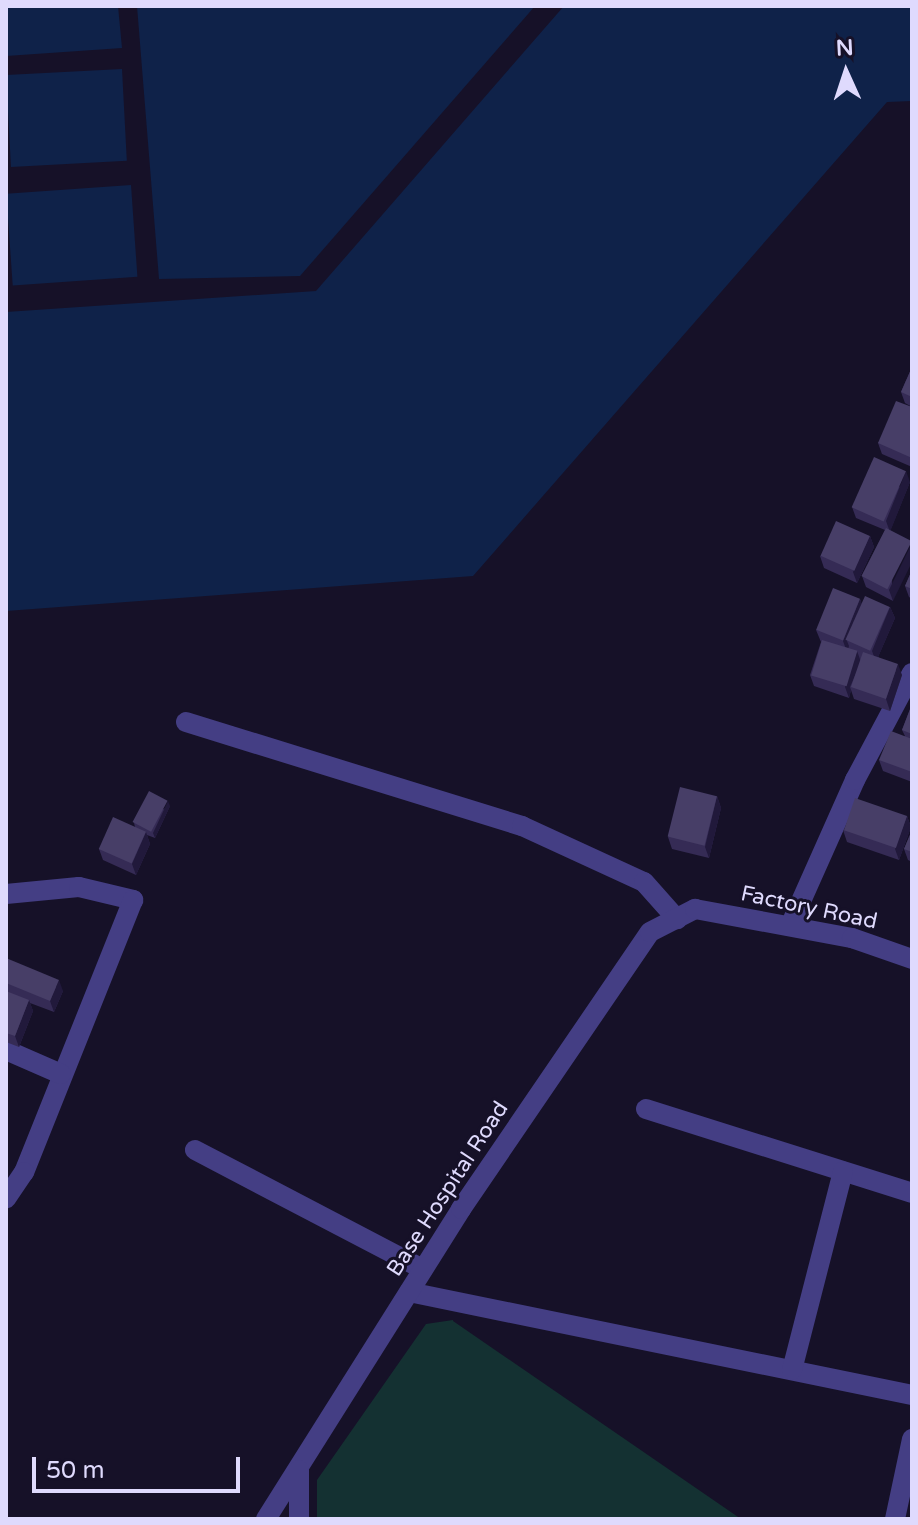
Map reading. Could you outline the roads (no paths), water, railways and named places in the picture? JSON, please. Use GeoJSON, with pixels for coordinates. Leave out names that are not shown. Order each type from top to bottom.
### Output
{"type":"FeatureCollection","features":[{"type":"Feature","properties":{"kind":"street"},"geometry":{"type":"LineString","coordinates":[[790,926],[855,780],[912,673]]}},
{"type":"Feature","properties":{"kind":"street"},"geometry":{"type":"LineString","coordinates":[[186,722],[522,826],[644,882],[686,914]]}},
{"type":"Feature","properties":{"kind":"street"},"geometry":{"type":"LineString","coordinates":[[6,894],[79,887],[133,900],[24,1172],[6,1199]]}},
{"type":"Feature","properties":{"kind":"street","name":"Factory Road"},"geometry":{"type":"LineString","coordinates":[[686,914],[790,926],[852,938],[912,959]]}},
{"type":"Feature","properties":{"kind":"street","name":"Base Hospital Road"},"geometry":{"type":"LineString","coordinates":[[266,1519],[423,1269],[650,932],[686,914]]}},
{"type":"Feature","properties":{"kind":"street"},"geometry":{"type":"LineString","coordinates":[[6,1050],[61,1074]]}},
{"type":"Feature","properties":{"kind":"street"},"geometry":{"type":"LineString","coordinates":[[646,1109],[912,1193]]}},
{"type":"Feature","properties":{"kind":"street"},"geometry":{"type":"LineString","coordinates":[[195,1150],[423,1269]]}},
{"type":"Feature","properties":{"kind":"street"},"geometry":{"type":"LineString","coordinates":[[792,1370],[843,1171]]}},
{"type":"Feature","properties":{"kind":"street"},"geometry":{"type":"LineString","coordinates":[[409,1292],[912,1395]]}},
{"type":"Feature","properties":{"kind":"street"},"geometry":{"type":"LineString","coordinates":[[895,1519],[912,1439]]}},
{"type":"Feature","properties":{"kind":"street"},"geometry":{"type":"LineString","coordinates":[[299,1519],[300,1466]]}},
{"type":"Feature","properties":{"kind":"water"},"geometry":{"type":"Polygon","coordinates":[[[6,6],[118,6],[122,48],[6,56],[6,6]]]}},
{"type":"Feature","properties":{"kind":"water"},"geometry":{"type":"Polygon","coordinates":[[[137,6],[535,6],[300,276],[159,279],[137,6]]]}},
{"type":"Feature","properties":{"kind":"water"},"geometry":{"type":"Polygon","coordinates":[[[564,6],[912,6],[912,101],[887,102],[473,576],[6,611],[6,312],[316,291],[564,6]]]}},
{"type":"Feature","properties":{"kind":"water"},"geometry":{"type":"Polygon","coordinates":[[[122,69],[127,161],[11,167],[6,75],[122,69]]]}},
{"type":"Feature","properties":{"kind":"water"},"geometry":{"type":"Polygon","coordinates":[[[131,185],[137,277],[13,285],[6,194],[131,185]]]}}]}
